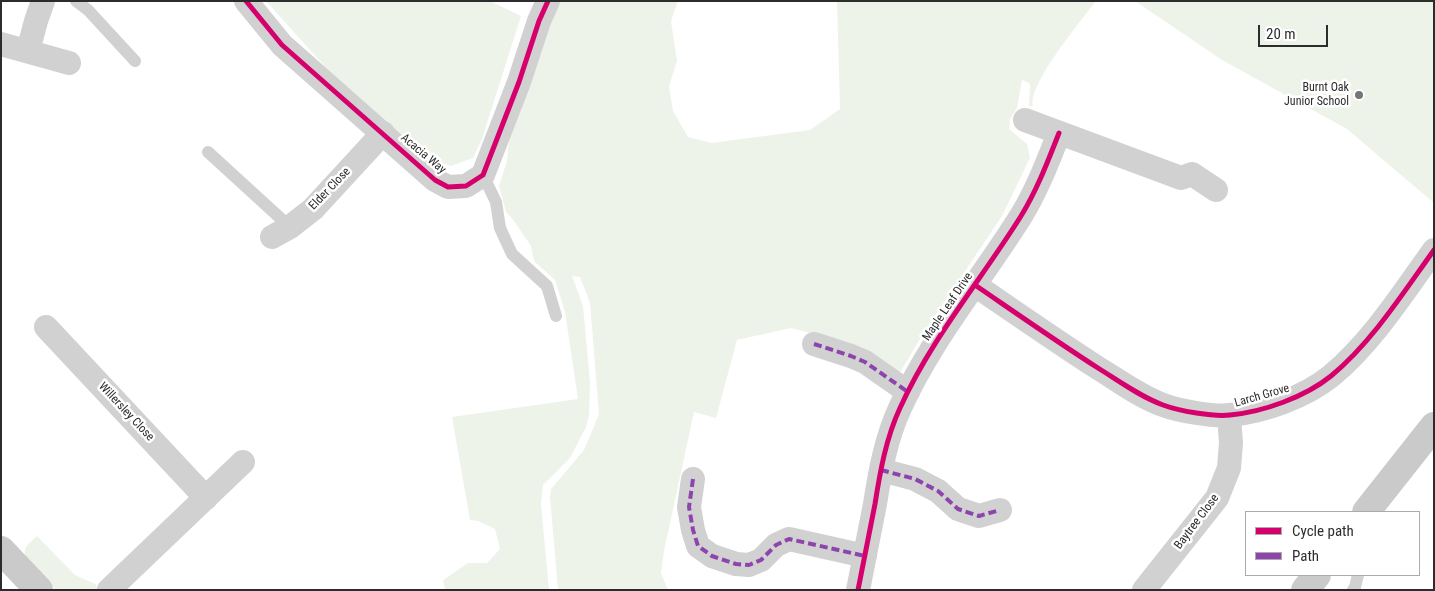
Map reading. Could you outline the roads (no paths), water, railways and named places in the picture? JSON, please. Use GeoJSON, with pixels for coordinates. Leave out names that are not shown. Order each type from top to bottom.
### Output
{"type":"FeatureCollection","features":[{"type":"Feature","properties":{"kind":"main road"},"geometry":{"type":"LineString","coordinates":[[1367,511],[1434,426]]}},
{"type":"Feature","properties":{"kind":"main road"},"geometry":{"type":"LineString","coordinates":[[1,550],[39,590]]}},
{"type":"Feature","properties":{"kind":"main road"},"geometry":{"type":"LineString","coordinates":[[1305,590],[1316,576]]}},
{"type":"Feature","properties":{"kind":"street"},"geometry":{"type":"LineString","coordinates":[[28,51],[43,1]]}},
{"type":"Feature","properties":{"kind":"street","name":"Acacia Way"},"geometry":{"type":"LineString","coordinates":[[246,1],[282,45],[435,180],[448,187],[466,186],[483,175]]}},
{"type":"Feature","properties":{"kind":"street"},"geometry":{"type":"LineString","coordinates":[[483,175],[548,1]]}},
{"type":"Feature","properties":{"kind":"street"},"geometry":{"type":"LineString","coordinates":[[1,44],[69,63]]}},
{"type":"Feature","properties":{"kind":"street"},"geometry":{"type":"LineString","coordinates":[[1025,120],[1181,178],[1192,174],[1216,190]]}},
{"type":"Feature","properties":{"kind":"street","name":"Elder Close"},"geometry":{"type":"LineString","coordinates":[[281,232],[313,209],[383,133]]}},
{"type":"Feature","properties":{"kind":"street","name":"Maple Leaf Drive"},"geometry":{"type":"LineString","coordinates":[[858,590],[881,470],[898,411],[944,329],[1022,214],[1041,178],[1059,133]]}},
{"type":"Feature","properties":{"kind":"street","name":"Larch Grove"},"geometry":{"type":"LineString","coordinates":[[975,285],[1141,395],[1165,405],[1196,413],[1229,416],[1263,409],[1295,398],[1330,377],[1357,352],[1390,311],[1434,250]]}},
{"type":"Feature","properties":{"kind":"street","name":"Willersley Close"},"geometry":{"type":"LineString","coordinates":[[46,327],[206,498]]}},
{"type":"Feature","properties":{"kind":"street"},"geometry":{"type":"LineString","coordinates":[[814,344],[865,362],[908,392]]}},
{"type":"Feature","properties":{"kind":"street","name":"Baytree Close"},"geometry":{"type":"LineString","coordinates":[[1144,590],[1217,498],[1229,468],[1232,443],[1229,416]]}},
{"type":"Feature","properties":{"kind":"street"},"geometry":{"type":"LineString","coordinates":[[109,590],[243,462]]}},
{"type":"Feature","properties":{"kind":"street"},"geometry":{"type":"LineString","coordinates":[[881,470],[915,478],[938,491],[958,509],[979,516],[1000,510]]}},
{"type":"Feature","properties":{"kind":"street"},"geometry":{"type":"LineString","coordinates":[[693,480],[689,507],[693,530],[698,546],[712,556],[736,564],[749,565],[761,560],[776,545],[790,539],[865,556]]}},
{"type":"Feature","properties":{"kind":"lane"},"geometry":{"type":"LineString","coordinates":[[76,1],[88,10],[135,61]]}},
{"type":"Feature","properties":{"kind":"lane"},"geometry":{"type":"LineString","coordinates":[[208,152],[281,232]]}},
{"type":"Feature","properties":{"kind":"lane"},"geometry":{"type":"LineString","coordinates":[[483,175],[496,202],[500,228],[512,254],[547,286],[556,316]]}},
{"type":"Feature","properties":{"kind":"lane"},"geometry":{"type":"LineString","coordinates":[[1353,590],[1358,576]]}},
{"type":"Feature","properties":{"kind":"place","name":"Burnt Oak Junior School"},"geometry":{"type":"Point","coordinates":[1359,95]}}]}
